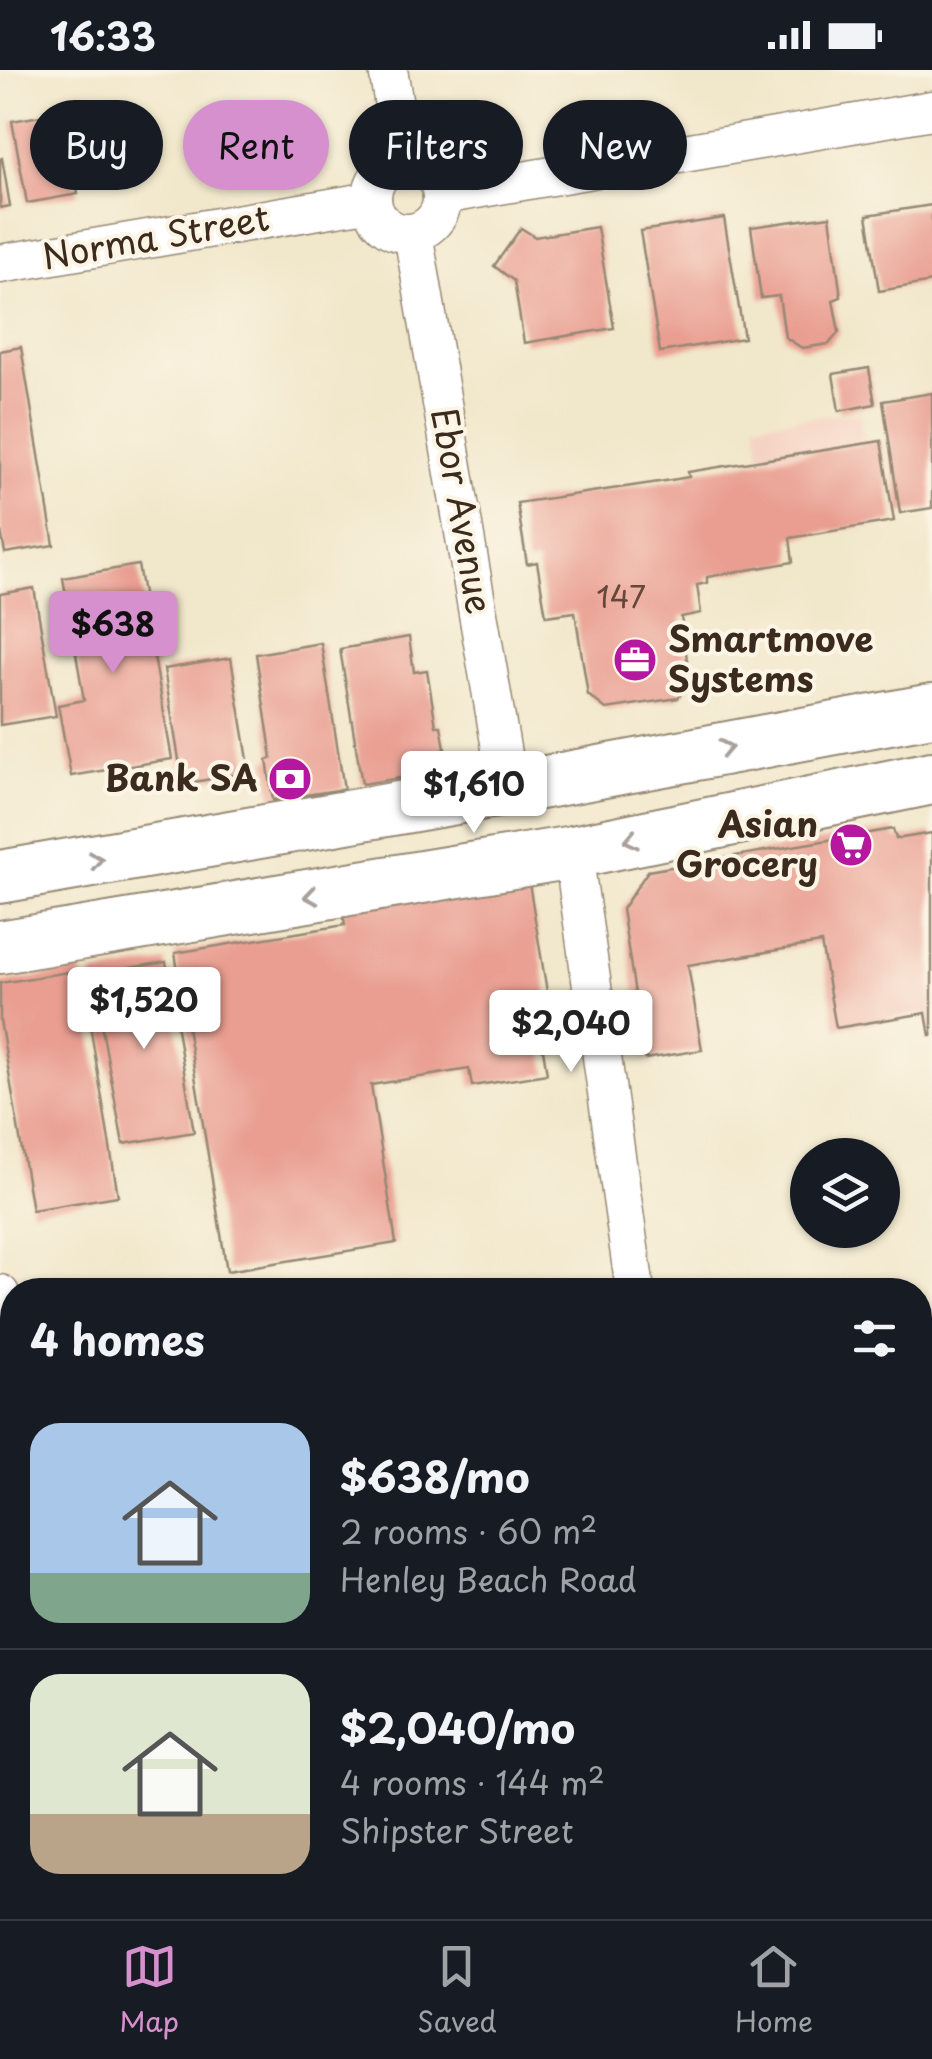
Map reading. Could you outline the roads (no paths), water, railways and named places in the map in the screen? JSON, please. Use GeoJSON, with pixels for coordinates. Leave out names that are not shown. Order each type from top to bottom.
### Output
{"type":"FeatureCollection","features":[{"type":"Feature","properties":{"kind":"main road"},"geometry":{"type":"LineString","coordinates":[[0,877],[932,710]]}},
{"type":"Feature","properties":{"kind":"main road"},"geometry":{"type":"LineString","coordinates":[[0,948],[574,852],[932,778]]}},
{"type":"Feature","properties":{"kind":"street"},"geometry":{"type":"LineString","coordinates":[[388,70],[393,100]]}},
{"type":"Feature","properties":{"kind":"street"},"geometry":{"type":"LineString","coordinates":[[442,194],[932,110]]}},
{"type":"Feature","properties":{"kind":"street"},"geometry":{"type":"LineString","coordinates":[[374,190],[374,212],[386,226],[399,233],[413,233],[435,220],[441,208],[441,190]]}},
{"type":"Feature","properties":{"kind":"street","name":"Norma Street"},"geometry":{"type":"LineString","coordinates":[[0,264],[372,201]]}},
{"type":"Feature","properties":{"kind":"street","name":"Ebor Avenue"},"geometry":{"type":"LineString","coordinates":[[413,233],[508,788]]}},
{"type":"Feature","properties":{"kind":"street"},"geometry":{"type":"LineString","coordinates":[[574,852],[633,1278]]}},
{"type":"Feature","properties":{"kind":"place","name":"Smartmove Systems"},"geometry":{"type":"Point","coordinates":[635,660]}},
{"type":"Feature","properties":{"kind":"place","name":"Bank SA"},"geometry":{"type":"Point","coordinates":[290,779]}},
{"type":"Feature","properties":{"kind":"place","name":"Asian Grocery"},"geometry":{"type":"Point","coordinates":[851,845]}}]}
